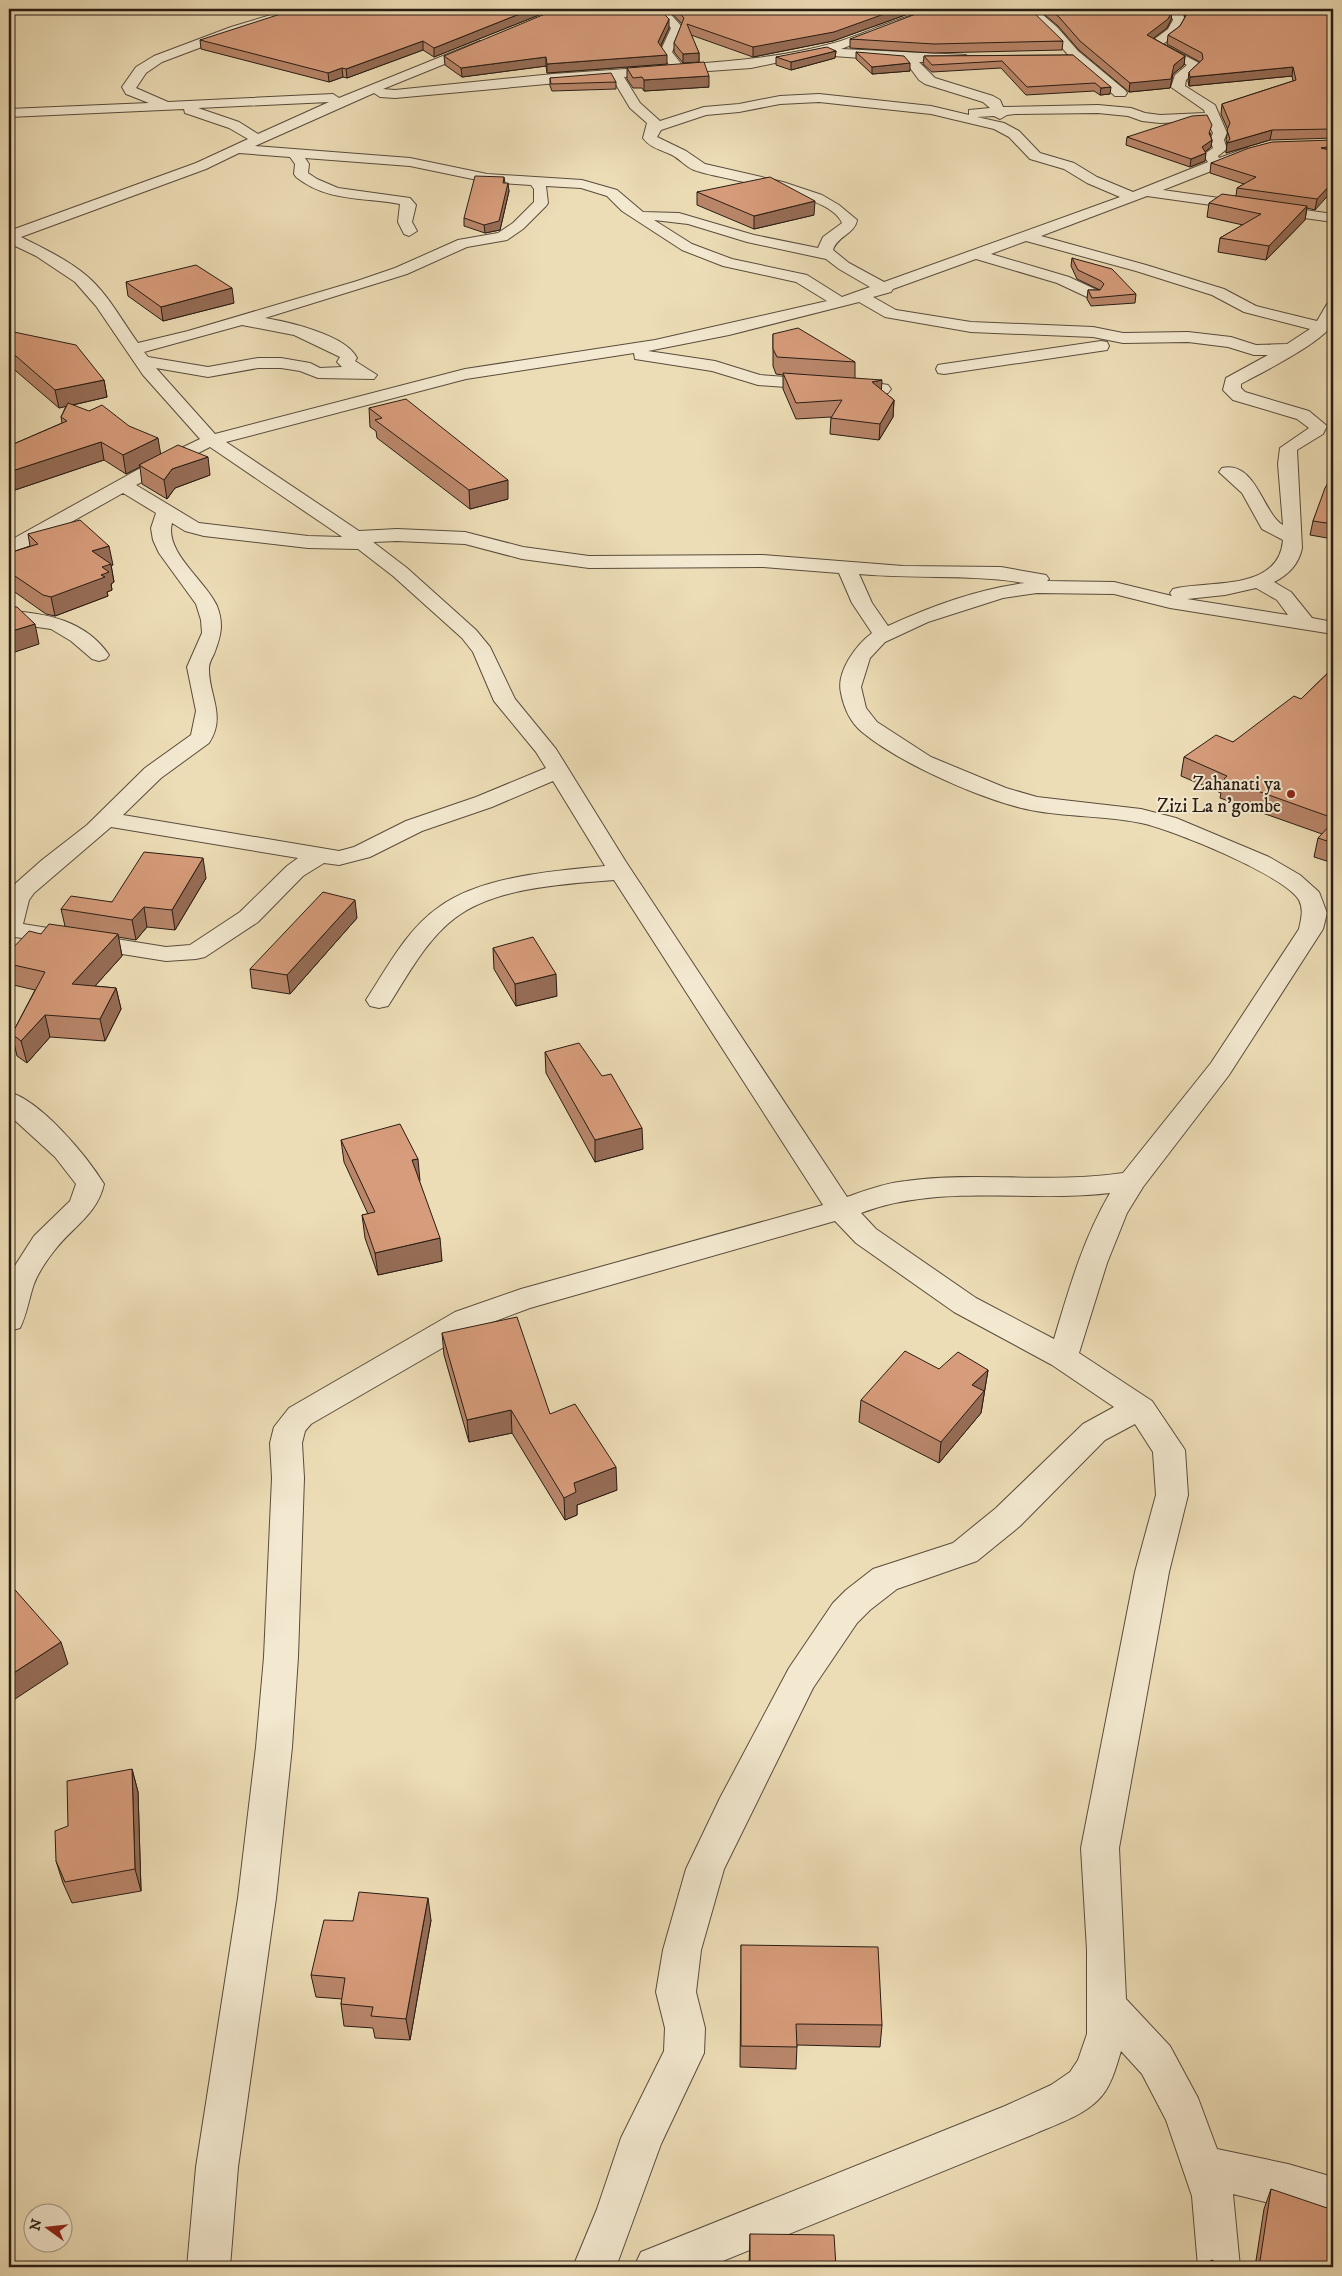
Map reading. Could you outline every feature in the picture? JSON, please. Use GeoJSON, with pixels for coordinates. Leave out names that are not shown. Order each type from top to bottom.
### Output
{"type":"FeatureCollection","features":[{"type":"Feature","properties":{"kind":"street"},"geometry":{"type":"LineString","coordinates":[[257,139],[234,125],[131,91],[129,87],[147,66],[192,45],[303,9]]}},
{"type":"Feature","properties":{"kind":"street"},"geometry":{"type":"LineString","coordinates":[[660,9],[677,28],[666,52],[679,70]]}},
{"type":"Feature","properties":{"kind":"street"},"geometry":{"type":"LineString","coordinates":[[366,91],[395,94],[553,78],[751,64],[837,46],[917,16],[949,9]]}},
{"type":"Feature","properties":{"kind":"street"},"geometry":{"type":"LineString","coordinates":[[1029,9],[1043,20],[1075,56],[1120,93]]}},
{"type":"Feature","properties":{"kind":"street"},"geometry":{"type":"LineString","coordinates":[[1175,9],[1179,20],[1177,26],[1154,44],[1193,63],[1194,67],[1180,78],[1178,87],[1210,108],[1220,133],[1217,140],[1220,149],[1210,154],[1216,164]]}},
{"type":"Feature","properties":{"kind":"street"},"geometry":{"type":"LineString","coordinates":[[9,236],[201,166],[352,97],[497,38]]}},
{"type":"Feature","properties":{"kind":"street"},"geometry":{"type":"LineString","coordinates":[[809,52],[861,52],[933,59],[978,58]]}},
{"type":"Feature","properties":{"kind":"street"},"geometry":{"type":"LineString","coordinates":[[908,56],[924,77],[930,81],[988,99],[995,103],[1000,112],[999,126]]}},
{"type":"Feature","properties":{"kind":"street"},"geometry":{"type":"LineString","coordinates":[[1056,56],[1075,56]]}},
{"type":"Feature","properties":{"kind":"street"},"geometry":{"type":"LineString","coordinates":[[616,74],[635,105],[654,122],[655,127],[650,138],[653,141],[680,153],[691,163],[789,188],[823,203],[850,220],[849,225],[828,240],[825,251],[828,255]]}},
{"type":"Feature","properties":{"kind":"street"},"geometry":{"type":"LineString","coordinates":[[9,113],[352,97]]}},
{"type":"Feature","properties":{"kind":"street"},"geometry":{"type":"LineString","coordinates":[[655,127],[704,111],[812,98],[940,112],[982,114],[1098,109],[1132,112],[1142,117],[1160,119],[1187,120],[1212,117]]}},
{"type":"Feature","properties":{"kind":"street"},"geometry":{"type":"LineString","coordinates":[[940,112],[999,126],[1014,134],[1035,156],[1069,166],[1092,180],[1137,194],[1333,218]]}},
{"type":"Feature","properties":{"kind":"street"},"geometry":{"type":"LineString","coordinates":[[9,549],[123,485],[211,440],[272,426],[465,374],[607,352],[729,330],[840,304],[1028,237],[1260,148]]}},
{"type":"Feature","properties":{"kind":"street"},"geometry":{"type":"LineString","coordinates":[[238,149],[410,162],[487,178],[596,188],[612,193],[640,217],[687,247],[728,262],[801,278],[840,304]]}},
{"type":"Feature","properties":{"kind":"street"},"geometry":{"type":"LineString","coordinates":[[294,152],[302,164],[301,174],[320,186],[349,194],[405,201],[409,205],[405,222],[409,231]]}},
{"type":"Feature","properties":{"kind":"street"},"geometry":{"type":"LineString","coordinates":[[138,355],[401,271],[463,243],[502,237],[518,226],[540,203],[541,189],[536,181]]}},
{"type":"Feature","properties":{"kind":"street"},"geometry":{"type":"LineString","coordinates":[[640,217],[658,215],[681,217],[740,235],[828,255],[885,289]]}},
{"type":"Feature","properties":{"kind":"street"},"geometry":{"type":"LineString","coordinates":[[9,236],[66,268],[81,279],[102,303],[138,355],[211,440],[358,540],[400,572],[469,634],[483,650],[505,701],[546,749],[621,872],[841,1210],[866,1236],[964,1305],[1063,1357],[1141,1409],[1169,1450],[1172,1495],[1152,1572],[1100,1848],[1106,1950],[1107,2034],[1094,2071],[1084,2086],[1065,2100],[1018,2121],[656,2267]]}},
{"type":"Feature","properties":{"kind":"street"},"geometry":{"type":"LineString","coordinates":[[1028,237],[1141,268],[1218,292],[1250,309],[1325,328]]}},
{"type":"Feature","properties":{"kind":"street"},"geometry":{"type":"LineString","coordinates":[[977,255],[1063,280],[1093,294]]}},
{"type":"Feature","properties":{"kind":"street"},"geometry":{"type":"LineString","coordinates":[[862,297],[892,314],[959,325],[996,329],[1092,332],[1117,337],[1188,337],[1230,342],[1254,350],[1289,349]]}},
{"type":"Feature","properties":{"kind":"street"},"geometry":{"type":"LineString","coordinates":[[1142,595],[1199,592],[1258,581],[1274,575],[1282,568],[1291,555],[1290,478],[1287,454],[1289,448],[1317,430],[1318,426],[1303,415],[1251,401],[1232,390],[1232,382],[1325,328],[1333,307]]}},
{"type":"Feature","properties":{"kind":"street"},"geometry":{"type":"LineString","coordinates":[[237,322],[275,323],[305,332],[347,354],[349,358],[345,362],[361,372],[407,389]]}},
{"type":"Feature","properties":{"kind":"street"},"geometry":{"type":"LineString","coordinates":[[944,369],[1118,343],[1132,337]]}},
{"type":"Feature","properties":{"kind":"street"},"geometry":{"type":"LineString","coordinates":[[607,352],[689,361],[758,380],[882,389]]}},
{"type":"Feature","properties":{"kind":"street"},"geometry":{"type":"LineString","coordinates":[[138,355],[208,372],[258,363],[281,363],[304,367],[318,373],[361,372]]}},
{"type":"Feature","properties":{"kind":"street"},"geometry":{"type":"LineString","coordinates":[[1228,472],[1246,485],[1261,505],[1268,525],[1292,536]]}},
{"type":"Feature","properties":{"kind":"street"},"geometry":{"type":"LineString","coordinates":[[123,485],[192,527],[308,542],[397,536],[465,538],[522,553],[590,562],[763,561],[903,572],[1001,573],[1032,577],[1072,587]]}},
{"type":"Feature","properties":{"kind":"street"},"geometry":{"type":"LineString","coordinates":[[166,510],[161,528],[163,540],[169,553],[206,604],[211,620],[212,633],[198,667],[207,711],[201,738],[154,773],[106,819],[25,888],[17,900],[9,929],[166,954],[196,952],[249,918],[295,871],[318,856]]}},
{"type":"Feature","properties":{"kind":"street"},"geometry":{"type":"LineString","coordinates":[[15,525],[46,528]]}},
{"type":"Feature","properties":{"kind":"street"},"geometry":{"type":"LineString","coordinates":[[846,567],[862,603],[884,636]]}},
{"type":"Feature","properties":{"kind":"street"},"geometry":{"type":"LineString","coordinates":[[1258,581],[1284,596],[1304,622]]}},
{"type":"Feature","properties":{"kind":"street"},"geometry":{"type":"LineString","coordinates":[[1063,1357],[1092,1263],[1113,1213],[1132,1181],[1220,1068],[1311,929],[1324,915],[1310,897],[1292,880],[1261,862],[1177,826],[1141,816],[1035,804],[998,792],[915,757],[869,727],[855,709],[850,687],[860,656],[884,636],[921,618],[1000,592],[1037,587],[1114,588],[1178,603],[1333,628]]}},
{"type":"Feature","properties":{"kind":"street"},"geometry":{"type":"LineString","coordinates":[[9,617],[54,622],[87,642],[99,655]]}},
{"type":"Feature","properties":{"kind":"street"},"geometry":{"type":"LineString","coordinates":[[106,819],[339,858],[362,852],[414,826],[484,802],[527,782],[559,771]]}},
{"type":"Feature","properties":{"kind":"street"},"geometry":{"type":"LineString","coordinates":[[379,1000],[414,948],[433,925],[449,911],[476,896],[549,881],[621,872]]}},
{"type":"Feature","properties":{"kind":"street"},"geometry":{"type":"LineString","coordinates":[[9,1101],[28,1115],[69,1156],[85,1173],[90,1184],[87,1197],[80,1208],[44,1243],[20,1281],[9,1320]]}},
{"type":"Feature","properties":{"kind":"street"},"geometry":{"type":"LineString","coordinates":[[208,2267],[217,2167],[257,1898],[274,1747],[281,1648],[288,1478],[286,1443],[290,1427],[300,1416],[466,1320],[521,1300],[841,1210],[905,1190],[955,1186],[1097,1187],[1132,1181]]}},
{"type":"Feature","properties":{"kind":"street"},"geometry":{"type":"LineString","coordinates":[[594,2267],[618,2209],[642,2138],[684,2053],[685,2028],[676,1992],[682,1950],[705,1869],[733,1809],[801,1678],[846,1613],[858,1600],[885,1579],[965,1552],[1008,1517],[1094,1432],[1113,1420],[1141,1409]]}},
{"type":"Feature","properties":{"kind":"street"},"geometry":{"type":"LineString","coordinates":[[1106,2005],[1156,2060],[1184,2112],[1213,2196],[1219,2267]]}},
{"type":"Feature","properties":{"kind":"street"},"geometry":{"type":"LineString","coordinates":[[1202,2166],[1288,2185],[1333,2198]]}},
{"type":"Feature","properties":{"kind":"building"},"geometry":{"type":"Polygon","coordinates":[[[296,9],[532,9],[434,48],[423,41],[346,69],[342,68],[328,73],[200,40],[296,9]]]}},
{"type":"Feature","properties":{"kind":"building"},"geometry":{"type":"Polygon","coordinates":[[[557,9],[659,9],[669,19],[658,42],[667,55],[547,64],[546,57],[461,68],[444,56],[557,9]]]}},
{"type":"Feature","properties":{"kind":"building"},"geometry":{"type":"Polygon","coordinates":[[[676,9],[898,9],[834,32],[753,47],[687,24],[699,53],[683,54],[674,43],[684,18],[676,9]]]}},
{"type":"Feature","properties":{"kind":"building"},"geometry":{"type":"Polygon","coordinates":[[[937,9],[1030,9],[1063,41],[934,44],[850,39],[921,12],[937,9]]]}},
{"type":"Feature","properties":{"kind":"building"},"geometry":{"type":"Polygon","coordinates":[[[1049,9],[1171,9],[1172,11],[1168,19],[1147,35],[1185,56],[1174,65],[1171,79],[1130,83],[1080,41],[1059,17],[1049,9]]]}},
{"type":"Feature","properties":{"kind":"building"},"geometry":{"type":"Polygon","coordinates":[[[1186,9],[1333,9],[1333,129],[1272,130],[1227,143],[1230,139],[1227,130],[1230,123],[1222,104],[1296,80],[1293,67],[1190,77],[1189,72],[1203,59],[1202,53],[1168,35],[1180,26],[1188,12],[1186,9]]]}},
{"type":"Feature","properties":{"kind":"building"},"geometry":{"type":"Polygon","coordinates":[[[827,47],[836,51],[791,62],[776,57],[827,47]]]}},
{"type":"Feature","properties":{"kind":"building"},"geometry":{"type":"Polygon","coordinates":[[[856,52],[904,56],[910,63],[872,67],[856,52]]]}},
{"type":"Feature","properties":{"kind":"building"},"geometry":{"type":"Polygon","coordinates":[[[1073,55],[1111,87],[1101,88],[1095,83],[1027,87],[1002,61],[932,65],[924,56],[1073,55]]]}},
{"type":"Feature","properties":{"kind":"building"},"geometry":{"type":"Polygon","coordinates":[[[704,62],[709,76],[644,80],[642,77],[633,78],[627,68],[704,62]]]}},
{"type":"Feature","properties":{"kind":"building"},"geometry":{"type":"Polygon","coordinates":[[[611,73],[616,82],[551,84],[550,78],[611,73]]]}},
{"type":"Feature","properties":{"kind":"building"},"geometry":{"type":"Polygon","coordinates":[[[1207,115],[1212,125],[1209,133],[1212,140],[1202,147],[1206,153],[1191,159],[1127,137],[1192,116],[1207,115]]]}},
{"type":"Feature","properties":{"kind":"building"},"geometry":{"type":"Polygon","coordinates":[[[1333,140],[1333,146],[1321,148],[1333,151],[1333,182],[1317,199],[1237,188],[1256,177],[1211,163],[1249,148],[1272,142],[1333,140]]]}},
{"type":"Feature","properties":{"kind":"building"},"geometry":{"type":"Polygon","coordinates":[[[475,176],[504,177],[503,183],[508,183],[499,221],[484,225],[464,218],[475,176]]]}},
{"type":"Feature","properties":{"kind":"building"},"geometry":{"type":"Polygon","coordinates":[[[770,177],[815,201],[754,216],[697,192],[770,177]]]}},
{"type":"Feature","properties":{"kind":"building"},"geometry":{"type":"Polygon","coordinates":[[[1222,194],[1307,206],[1269,246],[1220,238],[1261,214],[1209,203],[1222,194]]]}},
{"type":"Feature","properties":{"kind":"building"},"geometry":{"type":"Polygon","coordinates":[[[1072,258],[1112,269],[1136,294],[1092,298],[1088,290],[1100,290],[1104,284],[1078,270],[1072,258]]]}},
{"type":"Feature","properties":{"kind":"building"},"geometry":{"type":"Polygon","coordinates":[[[196,265],[232,288],[161,307],[126,282],[196,265]]]}},
{"type":"Feature","properties":{"kind":"building"},"geometry":{"type":"Polygon","coordinates":[[[798,328],[855,362],[777,357],[773,349],[773,334],[798,328]]]}},
{"type":"Feature","properties":{"kind":"building"},"geometry":{"type":"Polygon","coordinates":[[[9,331],[76,345],[104,380],[55,390],[9,350],[9,331]]]}},
{"type":"Feature","properties":{"kind":"building"},"geometry":{"type":"Polygon","coordinates":[[[783,373],[882,380],[872,382],[894,400],[880,424],[831,418],[842,400],[796,403],[783,373]]]}},
{"type":"Feature","properties":{"kind":"building"},"geometry":{"type":"Polygon","coordinates":[[[406,399],[508,480],[469,490],[375,420],[382,418],[369,408],[406,399]]]}},
{"type":"Feature","properties":{"kind":"building"},"geometry":{"type":"Polygon","coordinates":[[[68,403],[89,411],[102,405],[129,426],[158,438],[123,455],[101,442],[9,472],[9,446],[67,421],[61,417],[68,403]]]}},
{"type":"Feature","properties":{"kind":"building"},"geometry":{"type":"Polygon","coordinates":[[[178,445],[208,457],[172,469],[164,480],[139,465],[178,445]]]}},
{"type":"Feature","properties":{"kind":"building"},"geometry":{"type":"Polygon","coordinates":[[[1333,474],[1333,524],[1313,521],[1325,488],[1333,474]]]}},
{"type":"Feature","properties":{"kind":"building"},"geometry":{"type":"Polygon","coordinates":[[[80,520],[109,546],[92,551],[111,564],[102,567],[109,572],[101,575],[105,577],[51,597],[43,595],[9,572],[9,553],[38,544],[28,534],[80,520]]]}},
{"type":"Feature","properties":{"kind":"building"},"geometry":{"type":"Polygon","coordinates":[[[9,606],[17,607],[35,624],[9,632],[9,606]]]}},
{"type":"Feature","properties":{"kind":"building"},"geometry":{"type":"Polygon","coordinates":[[[1333,668],[1333,818],[1224,779],[1227,776],[1184,757],[1216,735],[1233,742],[1294,696],[1301,699],[1333,668]]]}},
{"type":"Feature","properties":{"kind":"building"},"geometry":{"type":"Polygon","coordinates":[[[1333,822],[1333,843],[1318,838],[1333,822]]]}},
{"type":"Feature","properties":{"kind":"building"},"geometry":{"type":"Polygon","coordinates":[[[144,852],[203,858],[172,910],[144,907],[132,920],[61,909],[71,896],[112,902],[144,852]]]}},
{"type":"Feature","properties":{"kind":"building"},"geometry":{"type":"Polygon","coordinates":[[[323,892],[355,900],[287,975],[250,969],[323,892]]]}},
{"type":"Feature","properties":{"kind":"building"},"geometry":{"type":"Polygon","coordinates":[[[49,924],[118,934],[72,984],[116,988],[100,1019],[45,1015],[21,1041],[12,1034],[45,972],[9,964],[9,952],[29,931],[41,934],[49,924]]]}},
{"type":"Feature","properties":{"kind":"building"},"geometry":{"type":"Polygon","coordinates":[[[533,937],[556,974],[515,984],[493,948],[533,937]]]}},
{"type":"Feature","properties":{"kind":"building"},"geometry":{"type":"Polygon","coordinates":[[[579,1043],[602,1076],[611,1074],[642,1128],[595,1140],[545,1052],[579,1043]]]}},
{"type":"Feature","properties":{"kind":"building"},"geometry":{"type":"Polygon","coordinates":[[[400,1124],[418,1159],[412,1160],[440,1238],[375,1253],[362,1215],[375,1212],[341,1140],[400,1124]]]}},
{"type":"Feature","properties":{"kind":"building"},"geometry":{"type":"Polygon","coordinates":[[[517,1317],[550,1414],[575,1404],[616,1467],[574,1483],[576,1492],[564,1498],[511,1410],[467,1420],[442,1333],[517,1317]]]}},
{"type":"Feature","properties":{"kind":"building"},"geometry":{"type":"Polygon","coordinates":[[[905,1351],[939,1369],[958,1352],[988,1370],[972,1385],[984,1391],[941,1442],[861,1400],[905,1351]]]}},
{"type":"Feature","properties":{"kind":"building"},"geometry":{"type":"Polygon","coordinates":[[[9,1583],[61,1642],[9,1676],[9,1583]]]}},
{"type":"Feature","properties":{"kind":"building"},"geometry":{"type":"Polygon","coordinates":[[[132,1769],[135,1869],[65,1882],[56,1861],[55,1831],[68,1826],[67,1781],[132,1769]]]}},
{"type":"Feature","properties":{"kind":"building"},"geometry":{"type":"Polygon","coordinates":[[[359,1892],[428,1898],[406,2019],[371,2016],[373,2007],[341,2004],[345,1978],[311,1975],[324,1920],[353,1921],[359,1892]]]}},
{"type":"Feature","properties":{"kind":"building"},"geometry":{"type":"Polygon","coordinates":[[[741,1945],[878,1947],[882,2025],[796,2024],[797,2047],[741,2046],[741,1945]]]}},
{"type":"Feature","properties":{"kind":"building"},"geometry":{"type":"Polygon","coordinates":[[[1271,2189],[1333,2210],[1333,2267],[1259,2267],[1271,2189]]]}},
{"type":"Feature","properties":{"kind":"building"},"geometry":{"type":"Polygon","coordinates":[[[750,2234],[834,2235],[836,2267],[750,2267],[750,2234]]]}},
{"type":"Feature","properties":{"kind":"building"},"geometry":{"type":"Polygon","coordinates":[[[1211,2260],[1231,2267],[1210,2267],[1211,2260]]]}},
{"type":"Feature","properties":{"kind":"place","name":"Zahanati ya Zizi La n'gombe"},"geometry":{"type":"Point","coordinates":[1291,794]}}]}
